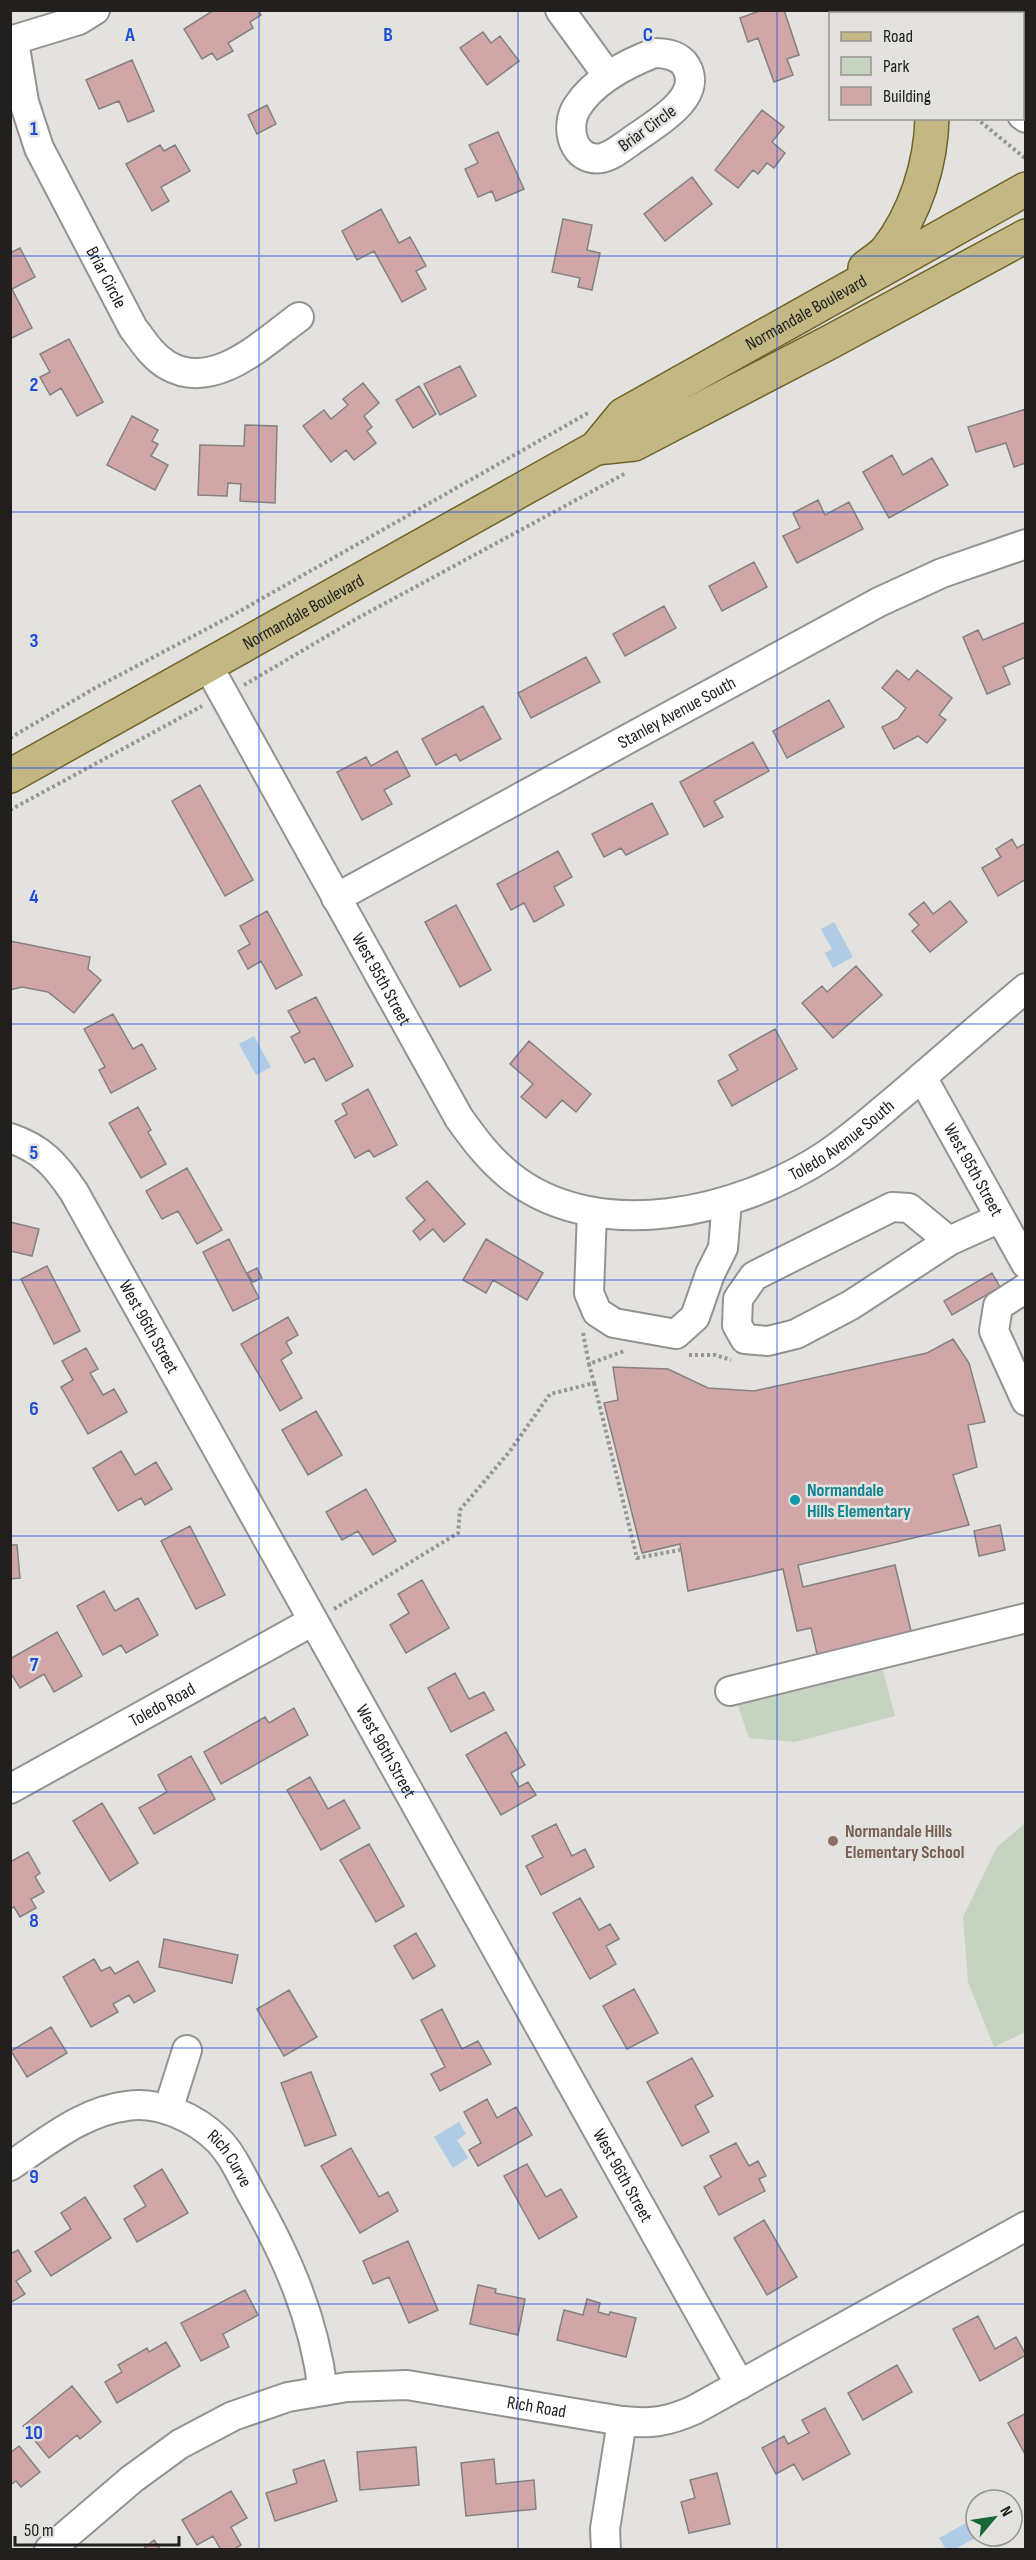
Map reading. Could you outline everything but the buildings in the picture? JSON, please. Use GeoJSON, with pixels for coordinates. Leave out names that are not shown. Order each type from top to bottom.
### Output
{"type":"FeatureCollection","features":[{"type":"Feature","properties":{"kind":"main road"},"geometry":{"type":"LineString","coordinates":[[829,299],[886,250],[906,219],[926,167],[932,137],[932,120]]}},
{"type":"Feature","properties":{"kind":"main road","name":"Normandale Boulevard"},"geometry":{"type":"LineString","coordinates":[[10,776],[596,448],[623,415],[1026,189]]}},
{"type":"Feature","properties":{"kind":"main road","name":"Normandale Boulevard"},"geometry":{"type":"LineString","coordinates":[[596,448],[634,444],[1026,236]]}},
{"type":"Feature","properties":{"kind":"street"},"geometry":{"type":"LineString","coordinates":[[12,41],[80,20],[95,10]]}},
{"type":"Feature","properties":{"kind":"street"},"geometry":{"type":"LineString","coordinates":[[561,10],[608,76]]}},
{"type":"Feature","properties":{"kind":"street","name":"Briar Circle"},"geometry":{"type":"LineString","coordinates":[[12,41],[24,102],[39,148],[133,328],[152,353],[169,366],[190,372],[211,372],[232,364],[298,317]]}},
{"type":"Feature","properties":{"kind":"street","name":"Stanley Avenue South"},"geometry":{"type":"LineString","coordinates":[[336,898],[879,602],[942,573],[1026,544]]}},
{"type":"Feature","properties":{"kind":"street","name":"West 95th Street"},"geometry":{"type":"LineString","coordinates":[[208,666],[459,1118],[482,1150],[510,1177],[546,1198],[592,1212],[622,1216]]}},
{"type":"Feature","properties":{"kind":"street","name":"Toledo Avenue South"},"geometry":{"type":"LineString","coordinates":[[622,1216],[676,1213],[727,1201],[778,1181],[826,1155],[1026,988]]}},
{"type":"Feature","properties":{"kind":"street","name":"West 95th Street"},"geometry":{"type":"LineString","coordinates":[[922,1077],[1026,1264]]}},
{"type":"Feature","properties":{"kind":"street","name":"West 96th Street"},"geometry":{"type":"LineString","coordinates":[[10,1138],[32,1145],[56,1166],[74,1192],[740,2385]]}},
{"type":"Feature","properties":{"kind":"street"},"geometry":{"type":"LineString","coordinates":[[592,1212],[589,1293],[597,1312],[614,1323],[676,1334],[695,1317],[710,1274],[723,1248],[727,1201]]}},
{"type":"Feature","properties":{"kind":"street"},"geometry":{"type":"LineString","coordinates":[[949,1241],[909,1208],[892,1207],[754,1276],[738,1299],[737,1325],[745,1339],[768,1341],[796,1334],[851,1305],[949,1241],[1000,1218]]}},
{"type":"Feature","properties":{"kind":"street"},"geometry":{"type":"LineString","coordinates":[[1026,1288],[998,1306],[994,1331],[1026,1401]]}},
{"type":"Feature","properties":{"kind":"street"},"geometry":{"type":"LineString","coordinates":[[730,1691],[1026,1618]]}},
{"type":"Feature","properties":{"kind":"street","name":"Toledo Road"},"geometry":{"type":"LineString","coordinates":[[10,1789],[313,1621]]}},
{"type":"Feature","properties":{"kind":"street"},"geometry":{"type":"LineString","coordinates":[[168,2109],[187,2050]]}},
{"type":"Feature","properties":{"kind":"street","name":"Rich Curve"},"geometry":{"type":"LineString","coordinates":[[10,2166],[97,2112],[129,2105],[168,2109],[194,2121],[219,2141],[238,2169],[294,2277],[309,2320],[323,2391]]}},
{"type":"Feature","properties":{"kind":"street","name":"Rich Road"},"geometry":{"type":"LineString","coordinates":[[49,2550],[132,2479],[180,2444],[233,2416],[288,2397],[347,2387],[406,2385],[622,2421],[646,2424],[671,2421],[1025,2227]]}},
{"type":"Feature","properties":{"kind":"street"},"geometry":{"type":"LineString","coordinates":[[606,2550],[605,2529],[622,2421]]}},
{"type":"Feature","properties":{"kind":"path"},"geometry":{"type":"LineString","coordinates":[[978,120],[1026,159]]}},
{"type":"Feature","properties":{"kind":"path"},"geometry":{"type":"LineString","coordinates":[[10,738],[95,688],[330,560],[598,407]]}},
{"type":"Feature","properties":{"kind":"path"},"geometry":{"type":"LineString","coordinates":[[10,810],[627,473]]}},
{"type":"Feature","properties":{"kind":"path"},"geometry":{"type":"LineString","coordinates":[[594,1383],[637,1558],[680,1550]]}},
{"type":"Feature","properties":{"kind":"path"},"geometry":{"type":"LineString","coordinates":[[313,1621],[458,1533],[460,1510],[510,1451],[550,1394],[577,1387]]}},
{"type":"Feature","properties":{"kind":"green space"},"geometry":{"type":"Polygon","coordinates":[[[881,1663],[895,1716],[795,1742],[749,1738],[736,1700],[881,1663]]]}},
{"type":"Feature","properties":{"kind":"green space"},"geometry":{"type":"Polygon","coordinates":[[[1025,1823],[1025,2032],[994,2047],[968,1982],[963,1917],[997,1847],[1025,1823]]]}},
{"type":"Feature","properties":{"kind":"water"},"geometry":{"type":"Polygon","coordinates":[[[834,922],[853,957],[833,968],[825,953],[832,949],[821,929],[834,922]]]}},
{"type":"Feature","properties":{"kind":"water"},"geometry":{"type":"Polygon","coordinates":[[[254,1036],[271,1067],[256,1075],[239,1044],[254,1036]]]}},
{"type":"Feature","properties":{"kind":"water"},"geometry":{"type":"Polygon","coordinates":[[[459,2122],[466,2134],[457,2140],[468,2158],[453,2168],[434,2137],[459,2122]]]}},
{"type":"Feature","properties":{"kind":"water"},"geometry":{"type":"Polygon","coordinates":[[[964,2524],[964,2544],[955,2549],[946,2549],[939,2538],[964,2524]]]}},
{"type":"Feature","properties":{"kind":"place","name":"Normandale Hills Elementary"},"geometry":{"type":"Point","coordinates":[795,1500]}},
{"type":"Feature","properties":{"kind":"place","name":"Normandale Hills Elementary School"},"geometry":{"type":"Point","coordinates":[833,1841]}}]}
